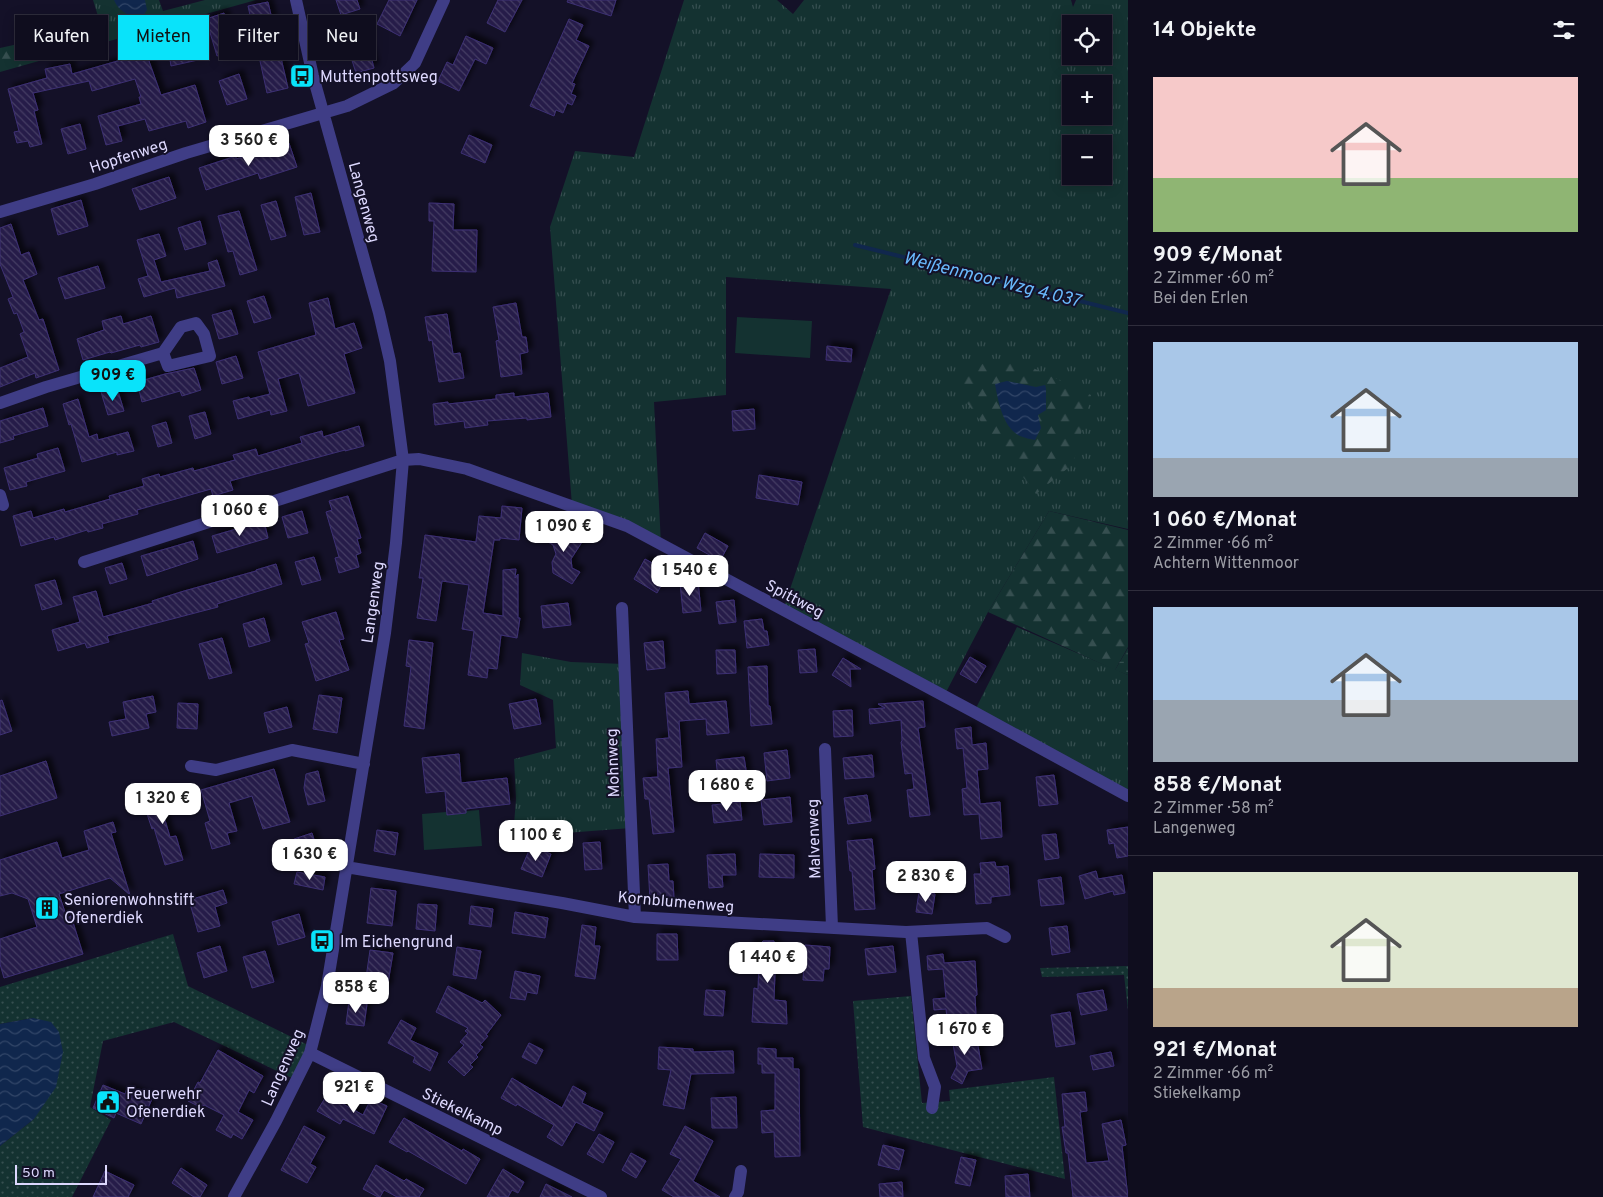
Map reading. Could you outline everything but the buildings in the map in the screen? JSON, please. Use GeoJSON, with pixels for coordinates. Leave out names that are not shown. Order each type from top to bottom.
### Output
{"type":"FeatureCollection","features":[{"type":"Feature","properties":{"kind":"street","name":"Langenweg"},"geometry":{"type":"LineString","coordinates":[[234,1197],[310,1054],[327,986],[392,583],[403,460],[390,361],[381,322],[323,113],[296,0]]}},
{"type":"Feature","properties":{"kind":"street"},"geometry":{"type":"LineString","coordinates":[[323,113],[347,106],[394,83],[415,63],[444,0]]}},
{"type":"Feature","properties":{"kind":"street","name":"Hopfenweg"},"geometry":{"type":"LineString","coordinates":[[0,212],[95,184],[186,153],[323,113]]}},
{"type":"Feature","properties":{"kind":"street"},"geometry":{"type":"LineString","coordinates":[[0,403],[46,387],[162,353]]}},
{"type":"Feature","properties":{"kind":"street","name":"Spittweg"},"geometry":{"type":"LineString","coordinates":[[84,562],[403,460],[419,459],[468,469],[627,526],[1128,796]]}},
{"type":"Feature","properties":{"kind":"street","name":"Mohnweg"},"geometry":{"type":"LineString","coordinates":[[622,608],[635,917]]}},
{"type":"Feature","properties":{"kind":"street","name":"Malvenweg"},"geometry":{"type":"LineString","coordinates":[[825,749],[832,927]]}},
{"type":"Feature","properties":{"kind":"street"},"geometry":{"type":"LineString","coordinates":[[191,766],[216,770],[292,750],[364,764]]}},
{"type":"Feature","properties":{"kind":"street","name":"Kornblumenweg"},"geometry":{"type":"LineString","coordinates":[[346,867],[635,917],[911,932],[987,928],[1006,937]]}},
{"type":"Feature","properties":{"kind":"street"},"geometry":{"type":"LineString","coordinates":[[911,932],[924,1058],[935,1087],[932,1108]]}},
{"type":"Feature","properties":{"kind":"street","name":"Stiekelkamp"},"geometry":{"type":"LineString","coordinates":[[310,1054],[594,1195]]}},
{"type":"Feature","properties":{"kind":"street"},"geometry":{"type":"LineString","coordinates":[[735,1197],[738,1192],[741,1171]]}},
{"type":"Feature","properties":{"kind":"green space"},"geometry":{"type":"Polygon","coordinates":[[[93,0],[159,0],[163,11],[205,0],[256,0],[202,15],[118,15],[118,39],[108,41],[108,15],[98,15],[93,0]]]}},
{"type":"Feature","properties":{"kind":"green space"},"geometry":{"type":"Polygon","coordinates":[[[684,0],[777,0],[793,14],[804,0],[1071,0],[1073,7],[1076,0],[1128,0],[1128,529],[1049,511],[988,612],[944,696],[783,610],[891,289],[726,277],[726,395],[654,402],[661,545],[572,505],[550,227],[575,151],[634,157],[684,0]]]}},
{"type":"Feature","properties":{"kind":"green space"},"geometry":{"type":"Polygon","coordinates":[[[15,45],[15,60],[42,60],[0,72],[0,48],[15,45]]]}},
{"type":"Feature","properties":{"kind":"green space"},"geometry":{"type":"Polygon","coordinates":[[[737,317],[812,321],[810,358],[735,353],[737,317]]]}},
{"type":"Feature","properties":{"kind":"green space"},"geometry":{"type":"Polygon","coordinates":[[[1016,360],[1091,395],[1073,464],[1036,494],[948,378],[984,363],[1016,360]]]}},
{"type":"Feature","properties":{"kind":"green space"},"geometry":{"type":"Polygon","coordinates":[[[1049,511],[1128,530],[1128,647],[1115,670],[988,612],[1049,511]]]}},
{"type":"Feature","properties":{"kind":"green space"},"geometry":{"type":"Polygon","coordinates":[[[1017,627],[1128,675],[1128,795],[974,712],[1017,627]]]}},
{"type":"Feature","properties":{"kind":"green space"},"geometry":{"type":"Polygon","coordinates":[[[1128,648],[1128,675],[1115,670],[1128,648]]]}},
{"type":"Feature","properties":{"kind":"green space"},"geometry":{"type":"Polygon","coordinates":[[[522,653],[571,662],[624,664],[631,828],[513,837],[516,799],[514,759],[556,748],[553,700],[520,685],[522,653]]]}},
{"type":"Feature","properties":{"kind":"green space"},"geometry":{"type":"Polygon","coordinates":[[[479,810],[482,846],[424,850],[422,814],[446,812],[447,815],[479,810]]]}},
{"type":"Feature","properties":{"kind":"green space"},"geometry":{"type":"Polygon","coordinates":[[[173,934],[188,986],[312,1047],[296,1080],[174,1022],[103,1041],[90,1107],[111,1120],[72,1197],[0,1197],[0,1146],[34,1119],[33,1018],[0,1024],[0,987],[173,934]]]}},
{"type":"Feature","properties":{"kind":"green space"},"geometry":{"type":"Polygon","coordinates":[[[1128,966],[1128,1010],[1124,975],[1042,977],[1040,968],[1128,966]]]}},
{"type":"Feature","properties":{"kind":"green space"},"geometry":{"type":"Polygon","coordinates":[[[911,996],[922,1103],[950,1101],[949,1090],[1054,1077],[1065,1179],[863,1127],[853,1001],[911,996]]]}},
{"type":"Feature","properties":{"kind":"water"},"geometry":{"type":"Polygon","coordinates":[[[114,0],[145,0],[147,10],[144,15],[129,15],[119,8],[114,0]]]}},
{"type":"Feature","properties":{"kind":"water"},"geometry":{"type":"Polygon","coordinates":[[[1007,381],[1036,387],[1045,385],[1046,410],[1038,415],[1041,428],[1035,440],[1020,436],[1005,421],[995,384],[1007,381]]]}},
{"type":"Feature","properties":{"kind":"water"},"geometry":{"type":"Polygon","coordinates":[[[33,1018],[51,1022],[59,1032],[63,1052],[56,1087],[34,1119],[0,1146],[0,1024],[33,1018]]]}},
{"type":"Feature","properties":{"kind":"waterway","name":"Weißenmoor Wzg 4.037"},"geometry":{"type":"LineString","coordinates":[[855,245],[1128,313]]}},
{"type":"Feature","properties":{"kind":"place","name":"Muttenpottsweg"},"geometry":{"type":"Point","coordinates":[302,76]}},
{"type":"Feature","properties":{"kind":"place","name":"Seniorenwohnstift Ofenerdiek"},"geometry":{"type":"Point","coordinates":[47,908]}},
{"type":"Feature","properties":{"kind":"place","name":"Im Eichengrund"},"geometry":{"type":"Point","coordinates":[322,941]}},
{"type":"Feature","properties":{"kind":"place","name":"Feuerwehr Ofenerdiek"},"geometry":{"type":"Point","coordinates":[108,1102]}}]}
